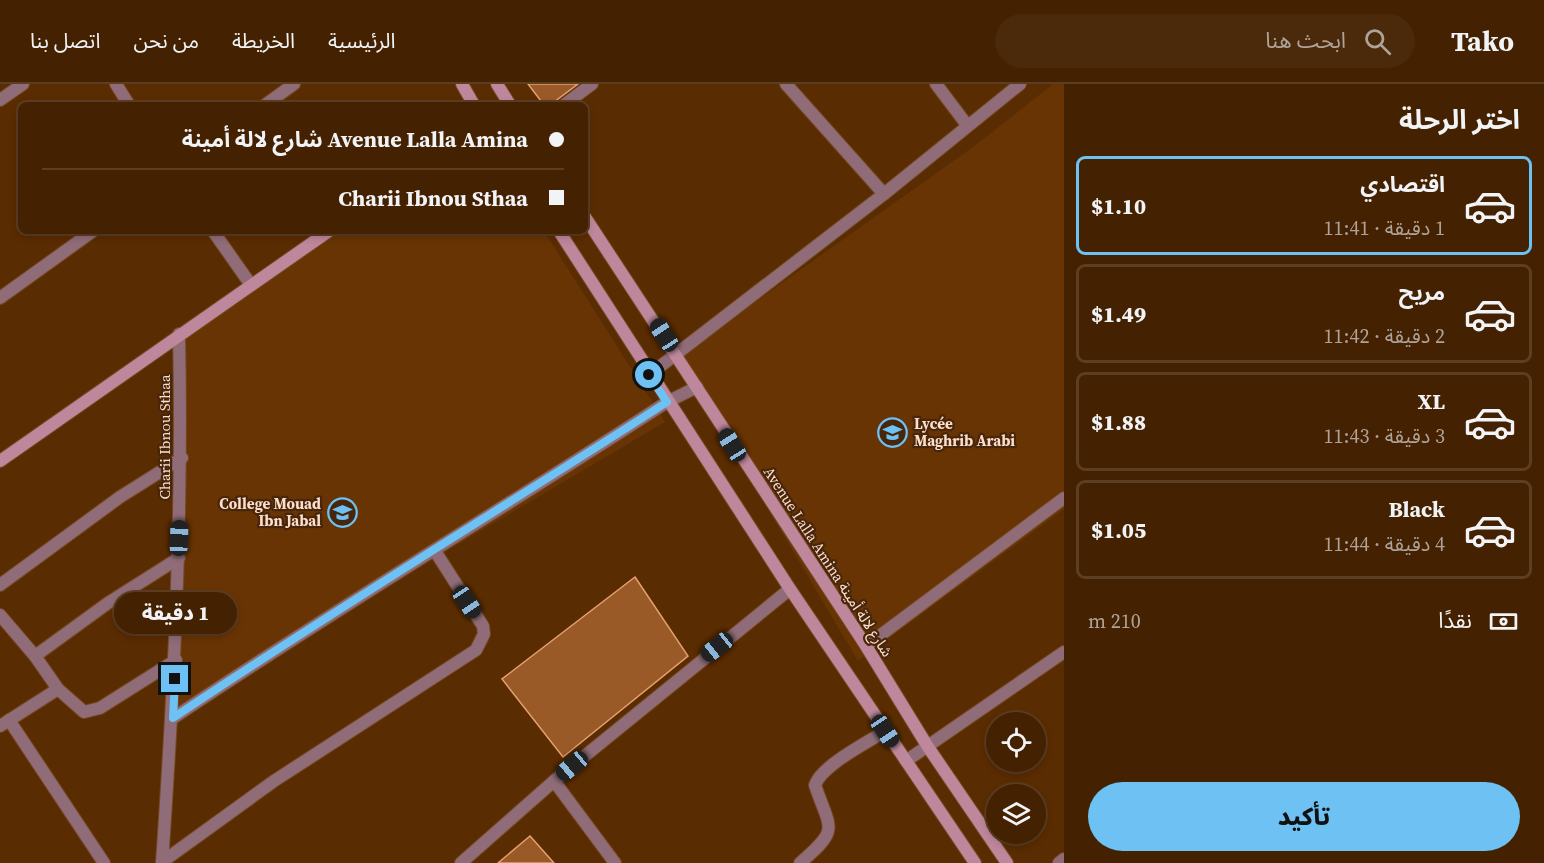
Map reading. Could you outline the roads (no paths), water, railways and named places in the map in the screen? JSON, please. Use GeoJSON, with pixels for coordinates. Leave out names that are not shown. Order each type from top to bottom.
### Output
{"type":"FeatureCollection","features":[{"type":"Feature","properties":{"kind":"street"},"geometry":{"type":"LineString","coordinates":[[0,100],[23,84]]}},
{"type":"Feature","properties":{"kind":"street"},"geometry":{"type":"LineString","coordinates":[[116,84],[127,102]]}},
{"type":"Feature","properties":{"kind":"street"},"geometry":{"type":"LineString","coordinates":[[269,102],[294,84]]}},
{"type":"Feature","properties":{"kind":"street"},"geometry":{"type":"LineString","coordinates":[[462,84],[472,102]]}},
{"type":"Feature","properties":{"kind":"street"},"geometry":{"type":"LineString","coordinates":[[497,84],[508,102]]}},
{"type":"Feature","properties":{"kind":"street"},"geometry":{"type":"LineString","coordinates":[[568,102],[592,84]]}},
{"type":"Feature","properties":{"kind":"street"},"geometry":{"type":"LineString","coordinates":[[786,84],[884,194]]}},
{"type":"Feature","properties":{"kind":"street"},"geometry":{"type":"LineString","coordinates":[[936,84],[967,125]]}},
{"type":"Feature","properties":{"kind":"street"},"geometry":{"type":"LineString","coordinates":[[649,375],[884,194],[1020,84]]}},
{"type":"Feature","properties":{"kind":"street","name":"Avenue Lalla Amina شارع لالة أمينة"},"geometry":{"type":"LineString","coordinates":[[588,222],[866,646],[928,747],[1007,863]]}},
{"type":"Feature","properties":{"kind":"street"},"geometry":{"type":"LineString","coordinates":[[0,298],[89,234]]}},
{"type":"Feature","properties":{"kind":"street"},"geometry":{"type":"LineString","coordinates":[[215,234],[251,285]]}},
{"type":"Feature","properties":{"kind":"street"},"geometry":{"type":"LineString","coordinates":[[0,461],[325,234]]}},
{"type":"Feature","properties":{"kind":"street"},"geometry":{"type":"LineString","coordinates":[[561,234],[649,375],[789,589],[975,863]]}},
{"type":"Feature","properties":{"kind":"street","name":"Charii Ibnou Sthaa"},"geometry":{"type":"LineString","coordinates":[[162,862],[176,660],[182,458],[179,334]]}},
{"type":"Feature","properties":{"kind":"street"},"geometry":{"type":"LineString","coordinates":[[173,718],[294,636],[435,551],[667,402],[697,387]]}},
{"type":"Feature","properties":{"kind":"street"},"geometry":{"type":"LineString","coordinates":[[0,585],[120,498],[182,458]]}},
{"type":"Feature","properties":{"kind":"street"},"geometry":{"type":"LineString","coordinates":[[866,646],[1064,498]]}},
{"type":"Feature","properties":{"kind":"street"},"geometry":{"type":"LineString","coordinates":[[162,862],[274,781],[476,650],[484,634],[483,626],[435,551]]}},
{"type":"Feature","properties":{"kind":"street"},"geometry":{"type":"LineString","coordinates":[[35,656],[108,603],[179,558]]}},
{"type":"Feature","properties":{"kind":"street"},"geometry":{"type":"LineString","coordinates":[[461,863],[554,781],[789,589]]}},
{"type":"Feature","properties":{"kind":"street"},"geometry":{"type":"LineString","coordinates":[[0,615],[35,656],[58,689],[84,712],[100,708],[176,660]]}},
{"type":"Feature","properties":{"kind":"street"},"geometry":{"type":"LineString","coordinates":[[906,761],[1064,652]]}},
{"type":"Feature","properties":{"kind":"street"},"geometry":{"type":"LineString","coordinates":[[58,689],[4,723],[104,863]]}},
{"type":"Feature","properties":{"kind":"street"},"geometry":{"type":"LineString","coordinates":[[800,863],[826,838],[830,827],[830,819],[814,785],[816,781],[824,771],[885,731]]}},
{"type":"Feature","properties":{"kind":"street"},"geometry":{"type":"LineString","coordinates":[[554,781],[615,863]]}},
{"type":"Feature","properties":{"kind":"street"},"geometry":{"type":"LineString","coordinates":[[1059,863],[1064,859]]}},
{"type":"Feature","properties":{"kind":"place","name":"Lycée Maghrib Arabi"},"geometry":{"type":"Point","coordinates":[893,433]}},
{"type":"Feature","properties":{"kind":"place","name":"College Mouad Ibn Jabal"},"geometry":{"type":"Point","coordinates":[342,513]}}]}
